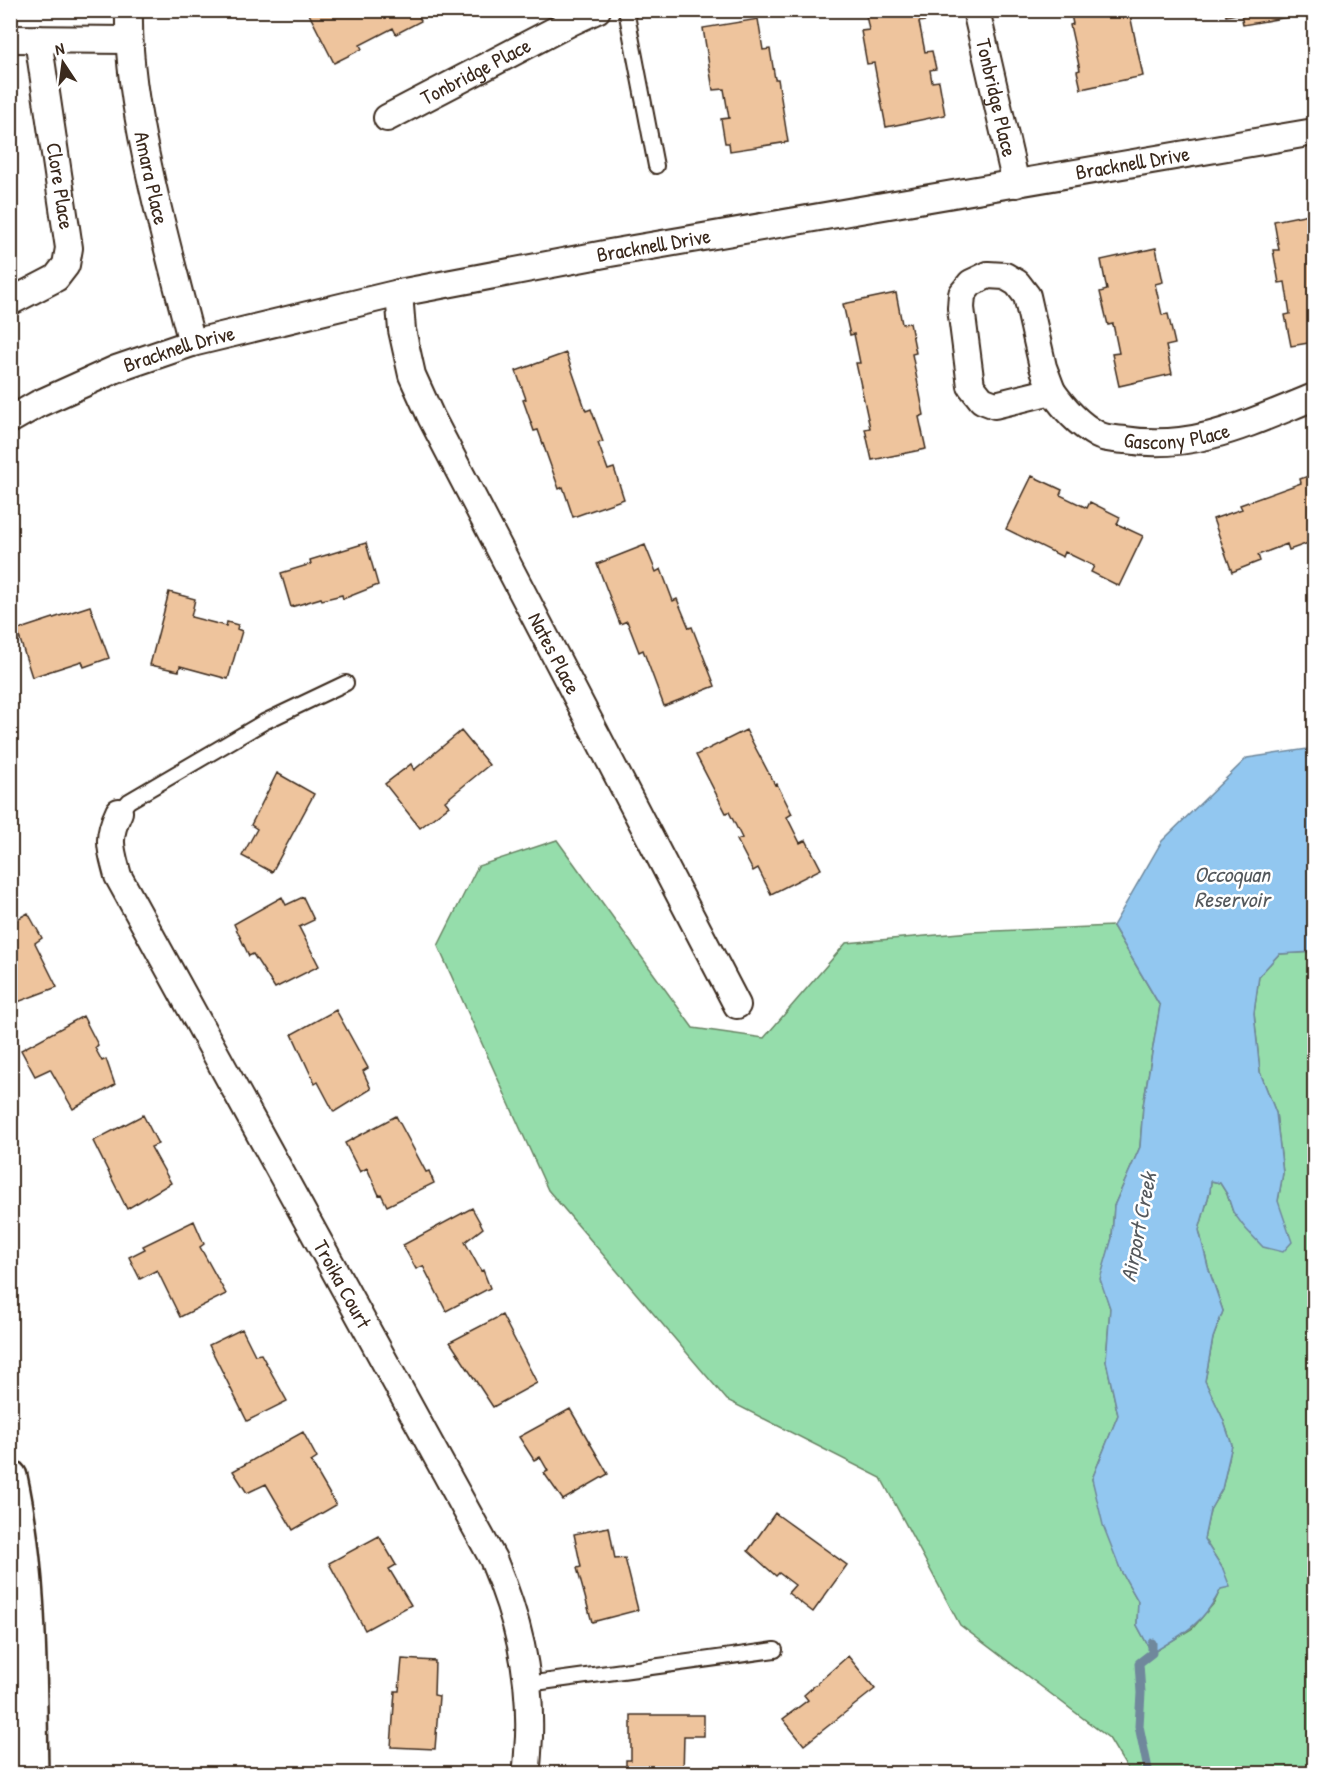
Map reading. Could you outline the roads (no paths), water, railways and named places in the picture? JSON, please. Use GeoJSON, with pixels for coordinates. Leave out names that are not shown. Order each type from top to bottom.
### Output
{"type":"FeatureCollection","features":[{"type":"Feature","properties":{"kind":"street","name":"Amara Place"},"geometry":{"type":"LineString","coordinates":[[129,10],[128,40],[136,104],[160,224],[192,343]]}},
{"type":"Feature","properties":{"kind":"street","name":"Tonbridge Place"},"geometry":{"type":"LineString","coordinates":[[387,118],[597,10]]}},
{"type":"Feature","properties":{"kind":"street","name":"Tonbridge Place"},"geometry":{"type":"LineString","coordinates":[[976,10],[1016,184]]}},
{"type":"Feature","properties":{"kind":"street"},"geometry":{"type":"LineString","coordinates":[[10,39],[128,40]]}},
{"type":"Feature","properties":{"kind":"street","name":"Clore Place"},"geometry":{"type":"LineString","coordinates":[[10,302],[56,278],[66,265],[69,248],[38,39]]}},
{"type":"Feature","properties":{"kind":"street","name":"Bracknell Drive"},"geometry":{"type":"LineString","coordinates":[[10,420],[38,404],[116,369],[192,343],[399,293],[610,253],[1314,132]]}},
{"type":"Feature","properties":{"kind":"street","name":"Gascony Place"},"geometry":{"type":"LineString","coordinates":[[1052,391],[995,405],[982,400],[971,386],[961,308],[962,294],[970,282],[988,275],[1005,276],[1017,283],[1027,296],[1042,366],[1052,391],[1076,420],[1100,436],[1142,443],[1184,441],[1218,435],[1314,397]]}},
{"type":"Feature","properties":{"kind":"street","name":"Nates Place"},"geometry":{"type":"LineString","coordinates":[[399,293],[402,330],[412,375],[430,417],[737,1005]]}},
{"type":"Feature","properties":{"kind":"street","name":"Troika Court"},"geometry":{"type":"LineString","coordinates":[[118,812],[111,829],[110,847],[118,876],[493,1559],[509,1598],[523,1649],[530,1712],[526,1773]]}},
{"type":"Feature","properties":{"kind":"street"},"geometry":{"type":"LineString","coordinates":[[10,1477],[18,1511],[27,1596],[31,1773]]}},
{"type":"Feature","properties":{"kind":"lane"},"geometry":{"type":"LineString","coordinates":[[626,10],[656,166]]}},
{"type":"Feature","properties":{"kind":"lane"},"geometry":{"type":"LineString","coordinates":[[118,812],[129,801],[264,722],[346,682]]}},
{"type":"Feature","properties":{"kind":"lane"},"geometry":{"type":"LineString","coordinates":[[528,1684],[775,1650]]}},
{"type":"Feature","properties":{"kind":"water","name":"Occoquan Reservoir"},"geometry":{"type":"Polygon","coordinates":[[[1314,748],[1314,952],[1279,954],[1259,976],[1254,1013],[1260,1072],[1276,1113],[1283,1173],[1278,1201],[1292,1242],[1283,1252],[1263,1247],[1233,1212],[1227,1194],[1220,1183],[1211,1181],[1199,1230],[1208,1267],[1223,1311],[1213,1338],[1205,1381],[1223,1419],[1232,1445],[1222,1489],[1210,1510],[1204,1539],[1223,1569],[1230,1587],[1221,1589],[1207,1611],[1192,1627],[1152,1653],[1137,1625],[1138,1601],[1121,1571],[1103,1525],[1092,1479],[1118,1415],[1106,1361],[1110,1308],[1100,1279],[1112,1238],[1114,1206],[1140,1147],[1143,1106],[1160,1006],[1113,926],[1162,841],[1247,758],[1314,748]]]}},
{"type":"Feature","properties":{"kind":"waterway","name":"Airport Creek"},"geometry":{"type":"LineString","coordinates":[[1149,1774],[1139,1726],[1141,1693],[1139,1663],[1152,1653],[1152,1643]]}}]}
